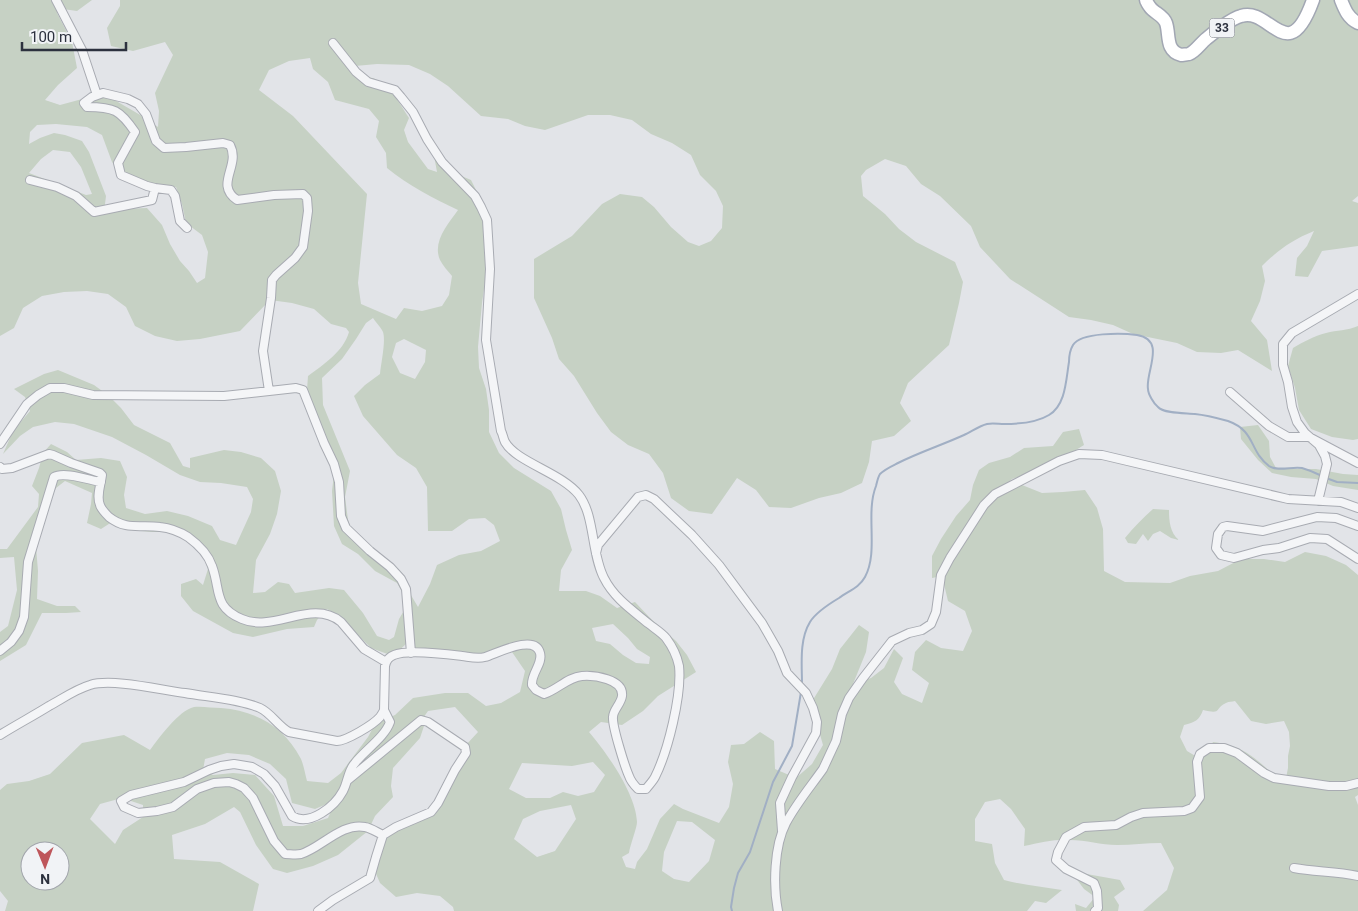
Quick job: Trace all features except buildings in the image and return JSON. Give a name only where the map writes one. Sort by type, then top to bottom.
[{"type":"main road","name":"33","points":[[1146,0],[1163,18],[1166,24],[1169,44],[1175,52],[1182,55],[1190,54],[1207,38],[1243,15],[1253,16],[1287,34],[1295,31],[1303,24],[1313,0]]},
{"type":"main road","points":[[1341,0],[1348,16],[1358,23]]},
{"type":"street","points":[[56,0],[82,50],[97,95]]},
{"type":"street","points":[[334,43],[356,72],[368,82],[395,90],[401,96],[413,112],[442,162],[475,196],[481,207],[487,220],[489,261],[486,340],[506,443],[518,454],[566,482],[578,494],[588,514],[599,566],[611,590],[622,603],[665,637],[674,651],[680,681],[667,747],[654,778],[646,789],[638,789],[629,777],[615,731],[612,716],[622,698],[622,692],[616,685],[599,676],[580,676],[544,694],[536,690],[532,685],[532,676],[539,665],[539,650],[532,645],[516,645],[484,657],[474,658],[442,653],[392,655],[386,662],[384,710],[390,722],[389,726],[353,764],[341,794],[328,808],[310,818],[296,819],[292,816],[275,786],[264,774],[252,767],[234,764],[209,770],[184,782],[131,795],[121,801],[124,808],[138,813],[158,812],[173,807],[197,789],[214,783],[228,782],[244,788],[253,798],[274,842],[285,854],[296,855],[303,853],[352,827],[365,827],[383,836]]},
{"type":"street","points":[[187,228],[180,221],[175,196],[171,190],[147,186],[121,174],[118,163],[135,132],[124,116],[106,107],[87,108],[84,103],[92,97],[103,93],[128,99],[138,104],[146,114],[156,141],[164,148],[223,143],[230,145],[233,152],[233,161],[227,183],[231,195],[237,200],[274,195],[303,194],[308,198],[303,247],[296,258],[272,280],[272,298],[263,351],[269,391]]},
{"type":"street","points":[[30,180],[57,187],[76,196],[94,212],[152,200],[155,188]]},
{"type":"street","points":[[1319,498],[1327,464],[1322,450],[1297,422],[1283,366],[1283,344],[1292,333],[1358,294]]},
{"type":"street","points":[[0,444],[27,404],[50,388],[64,388],[93,396],[224,396],[296,388],[303,390],[334,464],[339,482],[341,516],[346,528],[390,567],[406,589],[411,653]]},
{"type":"street","points":[[1230,392],[1269,426],[1288,437],[1309,437],[1358,463]]},
{"type":"street","points":[[0,467],[2,469],[12,468],[49,454],[100,473],[102,475],[99,494],[100,505],[106,514],[123,525],[160,526],[187,536],[207,556],[212,567],[219,598],[225,608],[241,619],[253,623],[270,623],[304,614],[325,614],[337,618],[364,649],[386,662]]},
{"type":"street","points":[[778,911],[775,868],[782,834],[786,823],[828,759],[836,741],[842,714],[849,698],[867,671],[892,641],[909,632],[922,630],[931,624],[936,612],[942,575],[950,558],[984,505],[995,494],[1059,461],[1079,454],[1102,454],[1288,500],[1319,498],[1341,502],[1358,508]]},
{"type":"street","points":[[0,650],[12,642],[19,631],[24,617],[28,562],[54,477],[57,475],[74,476],[101,482]]},
{"type":"street","points":[[596,555],[598,545],[638,497],[646,495],[654,499],[692,535],[719,565],[762,623],[778,651],[787,673],[806,693],[817,722],[816,733],[780,803],[782,834]]},
{"type":"street","points":[[1358,526],[1336,518],[1317,517],[1263,531],[1227,526],[1222,527],[1218,534],[1216,548],[1221,555],[1234,558],[1278,548],[1310,538],[1327,539],[1358,559]]},
{"type":"street","points":[[0,735],[57,701],[88,685],[97,683],[123,684],[230,700],[264,710],[283,729],[289,732],[337,741],[343,741],[368,726],[379,718],[384,710]]},
{"type":"street","points":[[318,911],[370,878],[383,836],[396,827],[431,812],[466,754],[465,747],[428,722],[421,720],[347,781]]},
{"type":"street","points":[[1096,911],[1098,908],[1097,891],[1094,883],[1066,869],[1056,860],[1066,837],[1084,827],[1116,826],[1131,817],[1143,813],[1184,811],[1192,808],[1200,797],[1197,762],[1200,754],[1209,748],[1224,748],[1237,753],[1274,778],[1329,786],[1346,786],[1358,783]]},
{"type":"street","points":[[1294,868],[1358,876]]},
{"type":"green space","points":[[0,0],[92,0],[77,11],[63,9],[57,13],[72,42],[77,68],[45,100],[60,105],[97,95],[111,98],[158,127],[159,111],[155,93],[173,55],[165,42],[133,51],[111,46],[107,28],[120,6],[120,0],[1358,0],[1358,196],[1352,201],[1358,203],[1358,246],[1322,251],[1308,277],[1295,276],[1297,258],[1307,246],[1314,231],[1286,246],[1262,266],[1265,281],[1260,301],[1251,321],[1267,340],[1272,371],[1238,350],[1221,353],[1197,352],[1177,343],[1133,334],[1113,325],[1069,317],[1010,279],[980,247],[971,226],[940,196],[921,184],[906,166],[885,159],[866,170],[861,176],[863,196],[916,242],[955,262],[963,282],[949,345],[908,383],[900,403],[911,421],[894,436],[872,441],[869,462],[862,483],[841,493],[819,498],[791,508],[769,507],[756,490],[737,478],[712,514],[689,511],[671,498],[663,473],[649,454],[628,445],[611,432],[574,376],[559,359],[534,298],[534,259],[572,236],[602,204],[620,194],[642,197],[688,242],[699,246],[711,241],[722,228],[723,206],[716,191],[700,175],[691,155],[672,143],[651,134],[632,120],[610,115],[588,115],[545,130],[525,126],[508,119],[481,116],[448,86],[430,74],[409,65],[377,64],[355,66],[361,76],[378,80],[395,96],[409,118],[404,130],[408,142],[428,169],[437,172],[433,150],[447,170],[471,180],[481,200],[490,261],[482,303],[478,347],[479,368],[486,389],[489,410],[489,432],[499,453],[514,468],[551,491],[561,509],[572,550],[561,570],[559,591],[586,591],[600,596],[617,608],[635,602],[676,641],[687,655],[696,672],[658,696],[643,711],[622,725],[601,722],[589,732],[619,774],[632,799],[637,825],[629,853],[622,857],[626,867],[635,869],[637,862],[647,849],[660,819],[674,804],[719,823],[729,807],[733,784],[728,762],[731,745],[744,744],[760,732],[774,741],[775,769],[796,778],[812,764],[823,745],[811,703],[832,669],[840,649],[859,625],[869,632],[866,652],[853,684],[871,678],[884,668],[894,649],[903,658],[894,682],[902,694],[922,703],[929,683],[912,670],[915,652],[926,640],[941,648],[963,651],[972,631],[965,611],[948,601],[942,576],[932,578],[932,556],[956,516],[970,500],[979,470],[989,463],[1010,457],[1024,448],[1053,446],[1063,432],[1079,429],[1084,445],[1050,466],[1012,479],[1002,488],[1022,485],[1042,493],[1085,490],[1097,508],[1103,529],[1104,571],[1125,582],[1170,583],[1190,576],[1218,571],[1241,559],[1264,559],[1285,562],[1305,552],[1326,556],[1346,565],[1358,575],[1358,795],[1355,797],[1358,805],[1358,911],[1143,911],[1167,890],[1174,868],[1161,843],[1117,845],[1064,840],[1024,846],[1025,829],[1011,809],[1000,799],[985,802],[975,819],[975,841],[992,844],[995,863],[1004,880],[1062,890],[1046,903],[1035,901],[1027,911],[454,911],[453,907],[440,896],[417,893],[396,897],[380,883],[371,862],[376,841],[393,829],[415,824],[434,813],[466,745],[478,732],[455,707],[428,711],[419,724],[424,726],[420,738],[393,768],[391,786],[393,797],[375,816],[368,831],[338,855],[313,866],[287,873],[273,869],[256,845],[240,812],[234,807],[205,824],[172,835],[174,859],[220,862],[259,884],[253,911],[5,911],[8,901],[0,891],[0,790],[7,784],[29,781],[50,774],[82,743],[124,735],[150,750],[170,725],[188,709],[200,707],[234,710],[268,722],[294,747],[301,759],[307,781],[328,783],[341,773],[368,737],[375,724],[395,715],[413,698],[445,693],[468,693],[486,706],[501,703],[520,692],[525,671],[512,652],[470,661],[426,652],[406,644],[393,656],[371,648],[343,618],[327,609],[317,620],[314,627],[287,629],[253,637],[233,633],[193,611],[181,596],[181,584],[196,579],[203,585],[208,569],[202,553],[181,532],[138,531],[115,520],[101,529],[87,523],[92,493],[65,481],[56,488],[49,503],[36,547],[38,571],[37,599],[57,606],[75,606],[81,612],[42,613],[26,645],[0,661],[0,632],[8,626],[17,590],[14,557],[0,558],[0,549],[7,549],[38,507],[39,494],[32,486],[43,453],[51,444],[67,452],[76,460],[101,458],[120,461],[127,477],[124,495],[126,508],[145,514],[167,511],[188,516],[212,526],[220,540],[236,545],[251,512],[253,499],[247,487],[200,482],[180,475],[112,437],[74,424],[55,422],[33,427],[20,436],[3,454],[13,431],[30,411],[25,397],[14,389],[44,374],[58,370],[94,385],[109,396],[134,425],[170,443],[183,466],[190,468],[190,458],[224,450],[241,452],[261,458],[275,471],[281,491],[277,514],[270,534],[256,560],[253,593],[265,592],[278,582],[289,584],[295,593],[329,588],[344,590],[363,613],[377,636],[389,640],[394,637],[407,600],[397,583],[375,571],[358,554],[342,544],[334,526],[332,491],[335,466],[307,390],[308,376],[338,352],[349,332],[346,328],[331,324],[314,309],[270,300],[240,331],[200,339],[177,341],[155,336],[135,326],[126,307],[108,294],[87,291],[64,292],[42,296],[23,308],[14,328],[0,336]],"holes":[[[310,58],[313,69],[328,82],[335,100],[369,109],[379,121],[376,137],[386,153],[387,168],[413,186],[458,210],[442,233],[438,247],[440,260],[452,276],[449,295],[442,306],[422,311],[404,308],[396,319],[361,304],[358,283],[367,194],[293,116],[259,90],[269,70],[289,61]],[[56,124],[87,127],[102,135],[112,162],[121,175],[162,187],[176,187],[186,223],[202,235],[208,252],[205,278],[197,283],[180,261],[162,225],[147,208],[104,212],[106,196],[89,152],[82,141],[54,133],[29,144],[30,132],[37,125]],[[53,150],[70,152],[81,167],[92,194],[86,195],[29,173],[41,159]],[[373,318],[382,330],[384,346],[380,374],[354,396],[363,416],[397,455],[416,468],[427,487],[428,531],[452,531],[469,519],[485,518],[494,525],[500,541],[481,551],[459,555],[437,565],[418,607],[402,580],[354,539],[348,520],[345,497],[350,471],[323,405],[322,378],[342,359],[366,323]],[[404,339],[426,350],[425,362],[415,379],[400,373],[392,357],[396,343]],[[613,624],[637,649],[650,657],[649,664],[636,663],[610,644],[596,641],[592,628]],[[1235,701],[1251,721],[1266,724],[1284,721],[1289,732],[1290,746],[1286,778],[1275,777],[1260,762],[1236,747],[1227,744],[1213,742],[1208,751],[1197,757],[1187,751],[1180,737],[1184,725],[1200,717],[1203,710],[1213,712],[1227,702]],[[227,753],[249,755],[270,764],[286,779],[292,803],[315,809],[336,800],[328,818],[303,826],[283,826],[274,796],[255,775],[233,773],[213,775],[203,770],[205,759]],[[593,762],[605,775],[594,792],[578,796],[563,792],[550,798],[526,798],[509,789],[522,763],[572,766]],[[122,798],[143,805],[143,817],[123,830],[115,844],[90,819],[100,804]],[[571,805],[576,819],[555,851],[537,857],[514,839],[523,819],[540,811]],[[677,821],[692,822],[715,840],[709,861],[689,882],[674,879],[662,871],[664,852]]]},
{"type":"green space","points":[[1358,326],[1358,439],[1353,440],[1332,437],[1311,429],[1299,410],[1288,366],[1293,348],[1322,334]]},
{"type":"green space","points":[[1258,425],[1269,441],[1270,457],[1276,468],[1316,469],[1358,475],[1358,490],[1333,486],[1316,479],[1272,473],[1258,460],[1241,439],[1240,427]]},
{"type":"green space","points":[[1153,509],[1169,510],[1172,530],[1179,540],[1171,538],[1160,531],[1153,534],[1148,541],[1143,534],[1136,544],[1128,543],[1125,538]]},
{"type":"green space","points":[[1081,873],[1120,880],[1125,889],[1114,897],[1119,905],[1118,911],[1076,911],[1075,904],[1086,908],[1095,897],[1084,889],[1075,877]]},
{"type":"waterway","points":[[802,684],[804,637],[810,622],[823,608],[860,584],[869,567],[872,544],[873,497],[880,474],[906,459],[956,439],[984,425],[1027,422],[1049,415],[1055,411],[1062,398],[1072,347],[1077,341],[1084,338],[1103,334],[1137,335],[1146,338],[1151,343],[1153,350],[1148,391],[1158,407],[1170,412],[1199,414],[1228,421],[1243,430],[1258,454],[1269,466],[1277,469],[1302,468],[1322,476]]},
{"type":"waterway","points":[[1326,478],[1337,482],[1358,483]]},
{"type":"waterway","points":[[732,911],[731,907],[738,873],[750,852],[773,782],[792,746],[801,692]]}]
